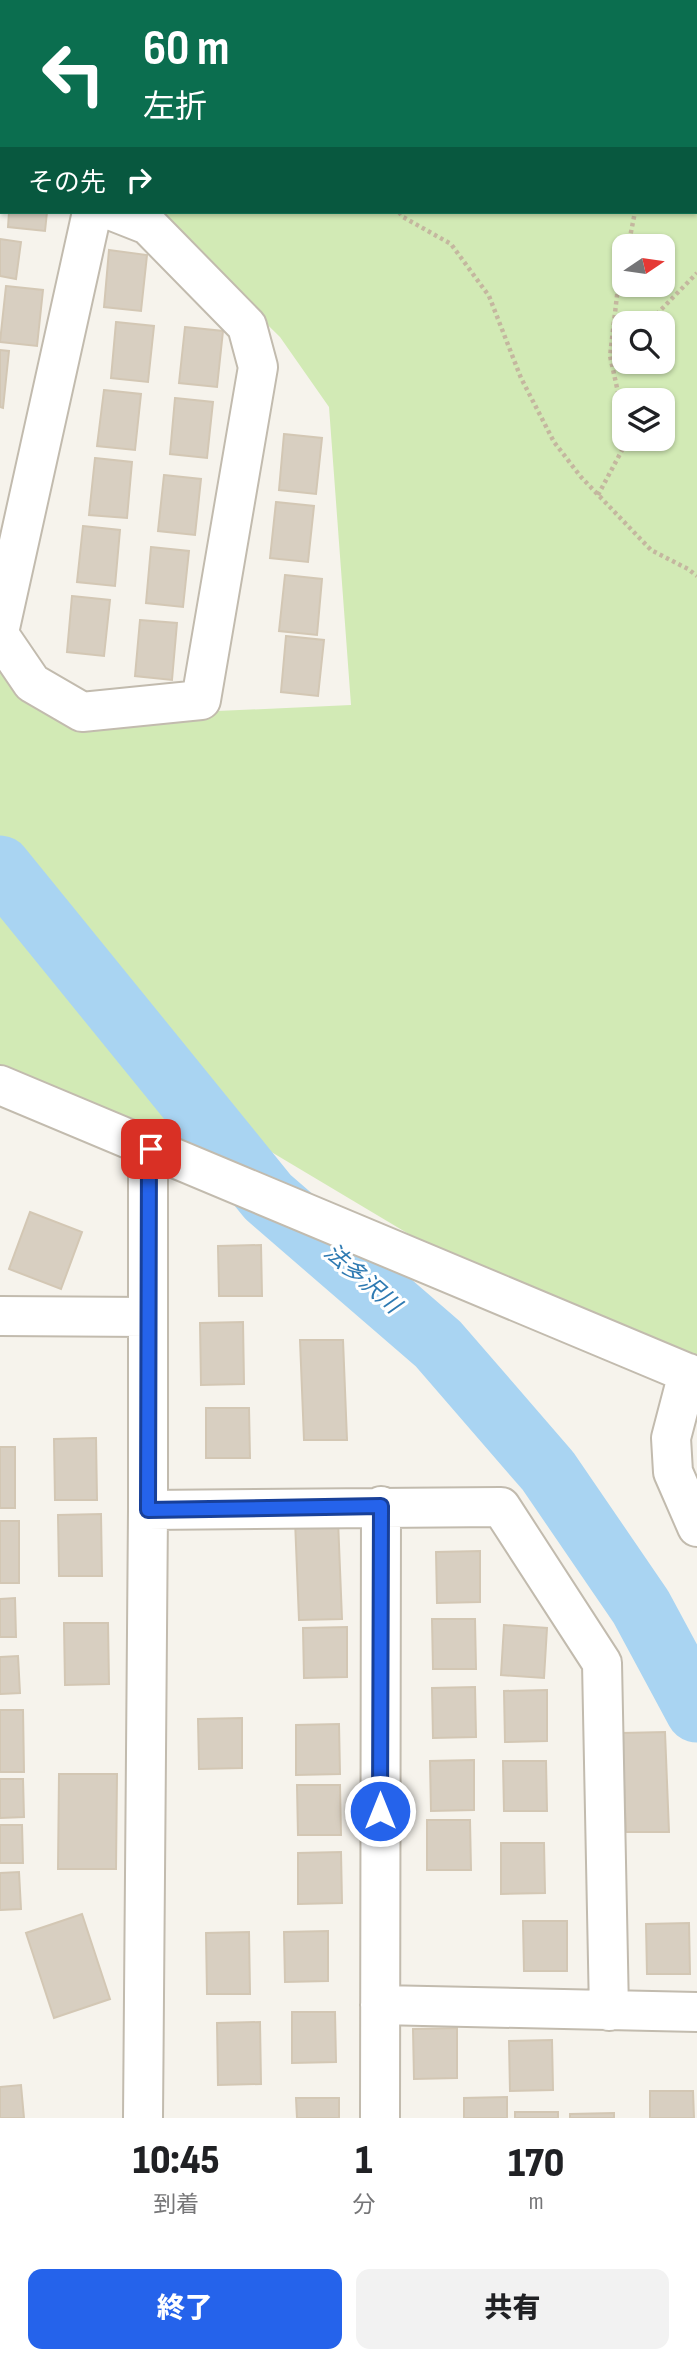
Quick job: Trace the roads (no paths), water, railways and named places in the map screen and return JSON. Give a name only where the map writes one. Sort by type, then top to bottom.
[{"type":"street","points":[[0,628],[92,214]]},
{"type":"street","points":[[0,636],[32,683],[82,712],[201,701],[258,367],[247,326],[148,225],[120,214]]},
{"type":"street","points":[[0,1085],[693,1375],[671,1438],[673,1472],[697,1527]]},
{"type":"street","points":[[143,2118],[150,1148]]},
{"type":"street","points":[[0,1316],[149,1317]]},
{"type":"street","points":[[380,2118],[381,1506]]},
{"type":"street","points":[[148,1510],[501,1507],[602,1663],[609,2011]]},
{"type":"street","points":[[380,2005],[697,2012]]},
{"type":"waterway","name":"法多沢川","points":[[0,867],[268,1197],[438,1344],[548,1471],[641,1607],[697,1711]]}]
